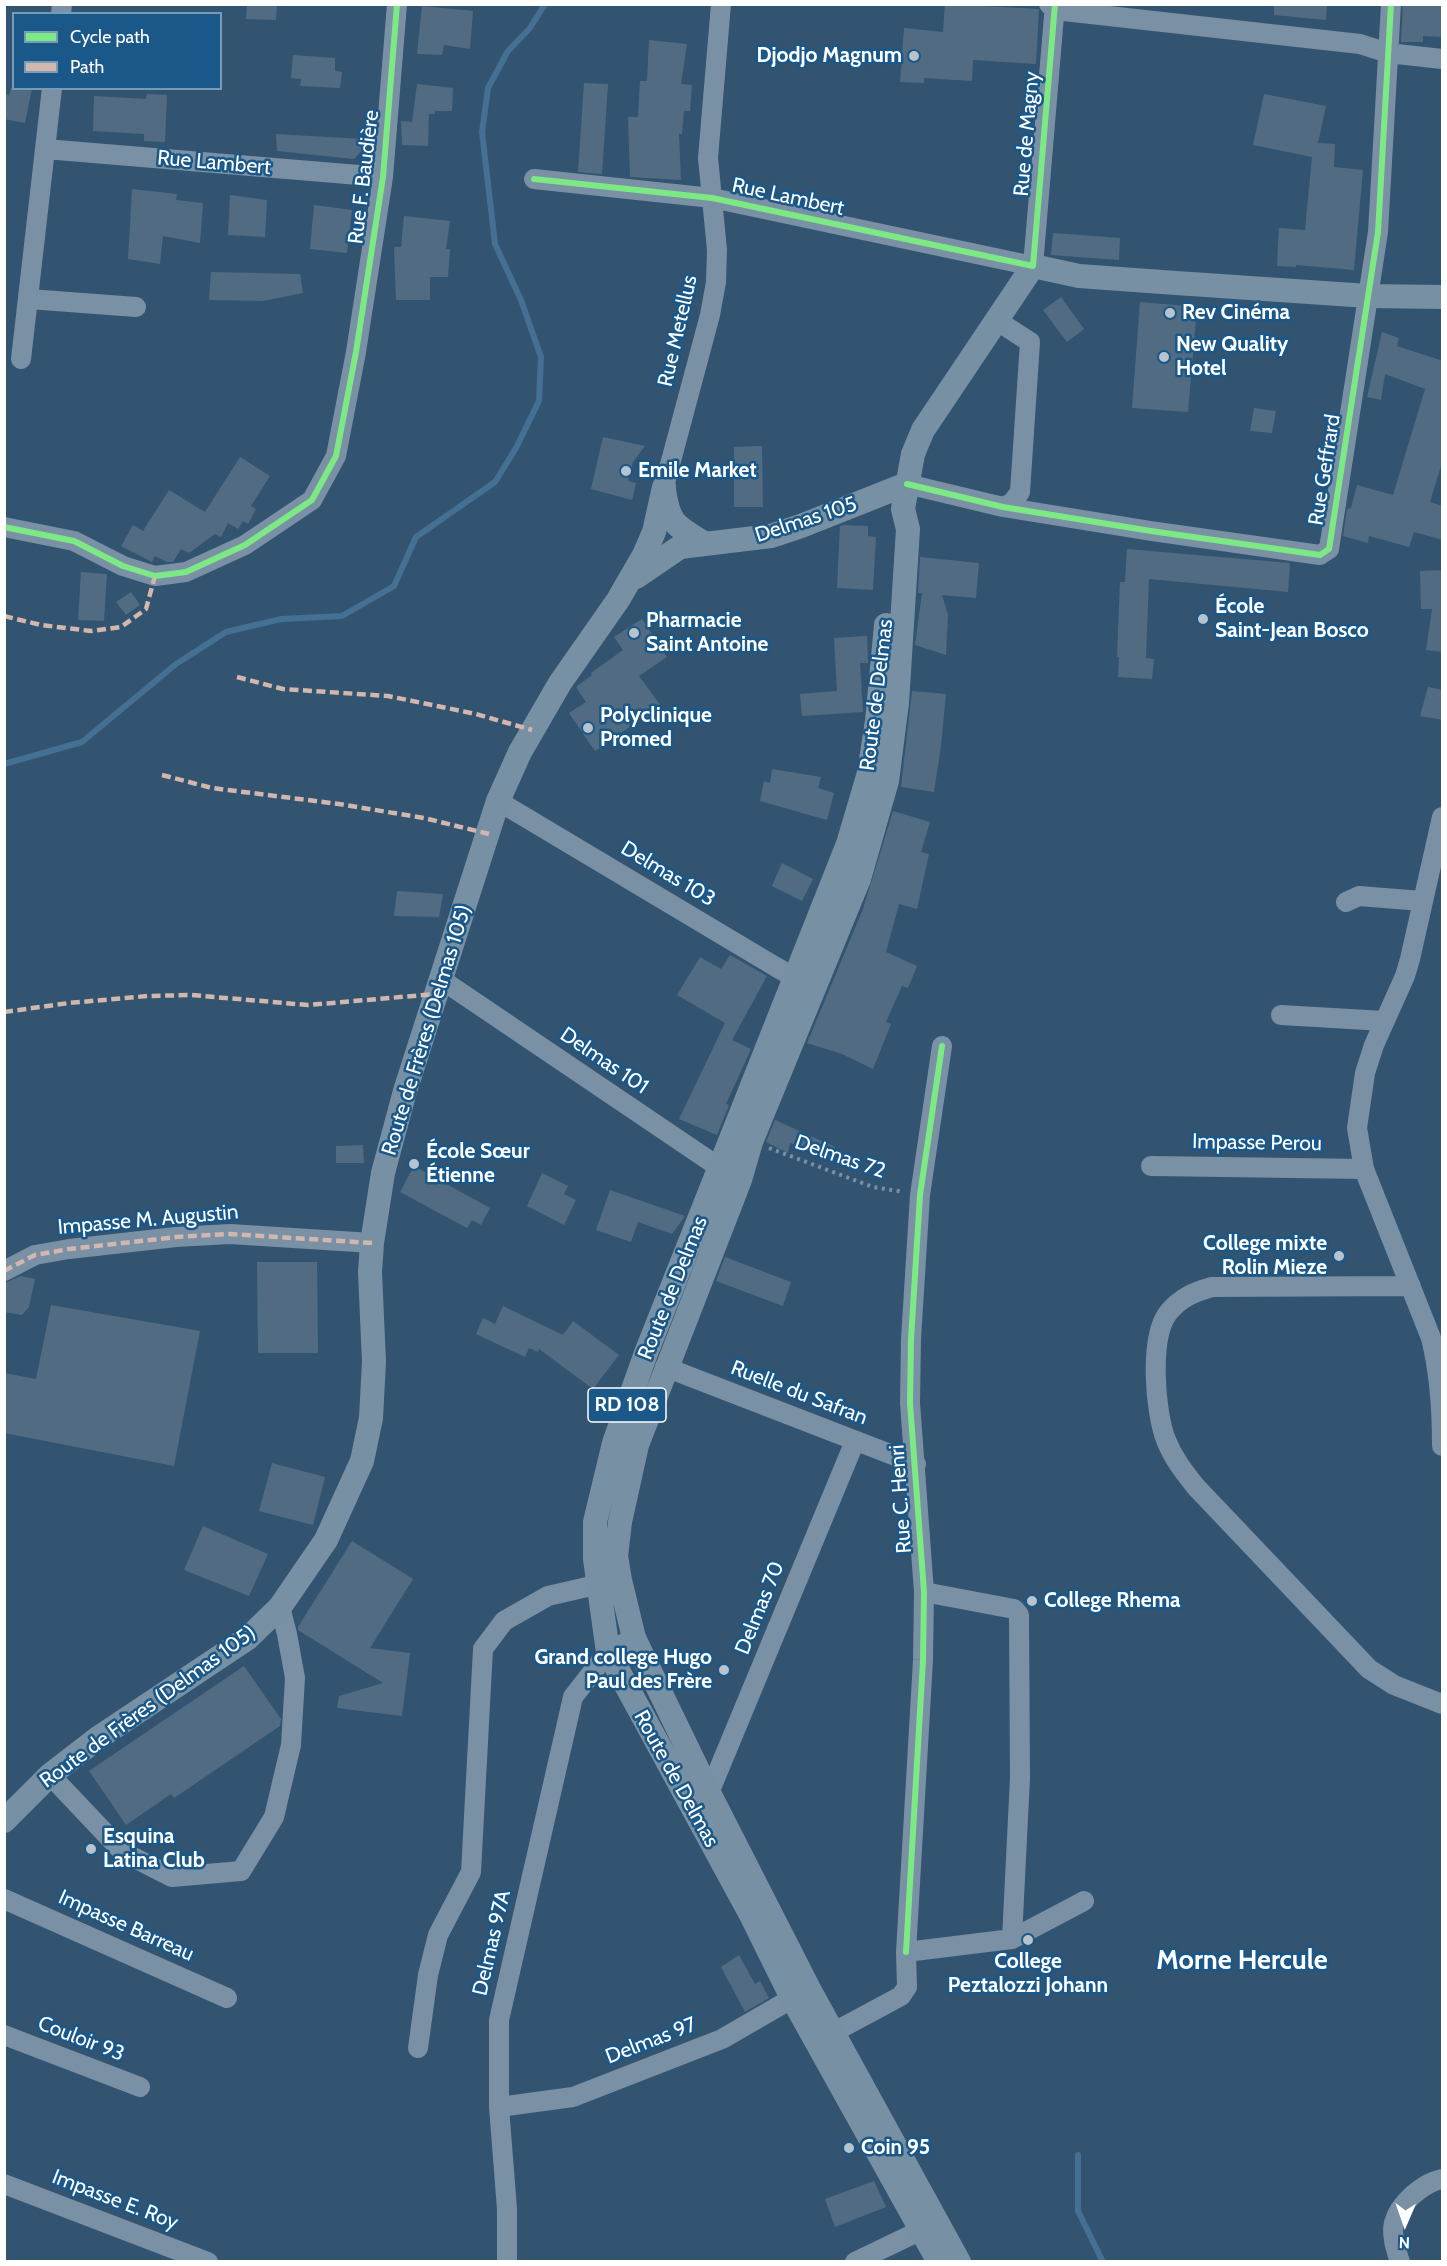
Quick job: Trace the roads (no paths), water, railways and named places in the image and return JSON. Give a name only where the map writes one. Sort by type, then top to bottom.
[{"type":"main road","name":"Rue Lambert","points":[[1033,266],[1079,276],[1368,296],[1443,297]]},
{"type":"main road","name":"Route de Delmas","points":[[939,2262],[930,2227],[834,2032],[801,1993],[608,1582],[616,1556],[636,1445],[666,1367],[730,1174],[805,983],[859,879],[886,781],[898,680],[908,529],[903,509],[913,454],[923,430],[1033,266]]},
{"type":"main road","name":"Delmas 105","points":[[628,583],[648,566],[680,547],[702,542],[771,536],[907,484]]},
{"type":"main road","points":[[664,487],[668,512],[678,527],[702,542]]},
{"type":"main road","name":"Route de Frères (Delmas 105)","points":[[4,1821],[50,1775],[164,1692],[248,1638],[280,1607],[326,1540],[362,1461],[371,1418],[374,1373],[370,1272],[372,1244],[383,1173],[405,1090],[498,801],[520,752],[560,683],[628,583],[644,555],[654,532],[664,487]]},
{"type":"main road","name":"Route de Delmas","points":[[805,983],[752,1142],[730,1174],[646,1353],[614,1443],[595,1522],[608,1582],[608,1653],[751,1915],[801,1993],[930,2227],[959,2262]]},
{"type":"street","name":"Rue F. Baudière","points":[[4,527],[74,541],[123,566],[155,576],[186,572],[245,545],[312,500],[336,456],[356,352],[383,177],[397,4]]},
{"type":"street","name":"Rue Metellus","points":[[664,487],[710,315],[716,282],[717,250],[708,158],[721,4]]},
{"type":"street","name":"Rue Geffrard","points":[[907,484],[1003,507],[1151,531],[1320,555],[1329,549],[1378,232],[1391,4]]},
{"type":"street","points":[[1053,6],[1360,44],[1388,53],[1443,59]]},
{"type":"street","name":"Rue de Magny","points":[[1033,266],[1053,6]]},
{"type":"street","points":[[21,359],[52,90]]},
{"type":"street","name":"Rue Lambert","points":[[45,150],[383,177]]},
{"type":"street","name":"Rue Lambert","points":[[534,179],[712,198],[1033,266]]},
{"type":"street","points":[[29,298],[136,307]]},
{"type":"street","points":[[996,320],[1030,342],[1020,492],[1012,502],[1003,507]]},
{"type":"street","name":"Delmas 103","points":[[498,801],[805,983]]},
{"type":"street","points":[[1443,817],[1405,976],[1384,1021],[1365,1073],[1357,1128],[1364,1169],[1431,1338],[1437,1362],[1442,1404],[1443,1446]]},
{"type":"street","points":[[1346,902],[1359,896],[1422,902]]},
{"type":"street","name":"Delmas 101","points":[[442,980],[730,1174]]},
{"type":"street","points":[[1281,1015],[1384,1021]]},
{"type":"street","name":"Rue C. Henri","points":[[834,2032],[901,1996],[907,1987],[906,1952],[923,1660],[924,1592],[910,1403],[910,1339],[920,1195],[942,1046]]},
{"type":"street","name":"Impasse Perou","points":[[1150,1166],[1364,1169]]},
{"type":"street","name":"Impasse M. Augustin","points":[[4,1270],[35,1255],[176,1237],[230,1234],[372,1244]]},
{"type":"street","points":[[1411,1286],[1212,1287],[1193,1292],[1167,1315],[1155,1362],[1156,1387],[1166,1439],[1178,1464],[1196,1487],[1369,1669],[1394,1685],[1443,1704]]},
{"type":"street","name":"Ruelle du Safran","points":[[666,1367],[916,1464]]},
{"type":"street","name":"Delmas 70","points":[[709,1793],[855,1441]]},
{"type":"street","points":[[418,2048],[428,1975],[438,1935],[471,1872],[483,1649],[504,1621],[548,1596],[608,1582]]},
{"type":"street","points":[[924,1592],[1014,1609],[1019,1615],[1020,1778],[1012,1939]]},
{"type":"street","points":[[50,1775],[123,1852],[172,1877],[241,1871],[274,1817],[291,1744],[295,1678],[288,1634],[280,1607]]},
{"type":"street","points":[[608,1653],[634,1638]]},
{"type":"street","name":"Delmas 97A","points":[[507,2262],[507,2208],[499,2107],[499,2020],[573,1696],[608,1653]]},
{"type":"street","name":"Impasse Barreau","points":[[4,1899],[227,1998]]},
{"type":"street","points":[[906,1952],[1012,1939],[1084,1901]]},
{"type":"street","name":"Delmas 97","points":[[499,2107],[573,2097],[722,2038],[801,1993]]},
{"type":"street","name":"Couloir 93","points":[[4,2035],[140,2087]]},
{"type":"street","points":[[1400,2262],[1393,2235],[1394,2222],[1406,2203],[1419,2189],[1433,2181],[1443,2179]]},
{"type":"street","name":"Impasse E. Roy","points":[[4,2184],[208,2262]]},
{"type":"street","points":[[855,2262],[930,2227]]},
{"type":"waterway","points":[[4,764],[82,742],[176,664],[226,632],[281,619],[342,616],[394,586],[416,537],[495,482],[516,448],[539,401],[541,357],[521,300],[495,244],[482,132],[488,88],[508,51],[530,28],[545,4]]},
{"type":"waterway","points":[[1078,2155],[1078,2211],[1103,2262]]},
{"type":"place","name":"Djodjo Magnum","points":[[914,56]]},
{"type":"place","name":"Rev Cinéma","points":[[1170,313]]},
{"type":"place","name":"New Quality Hotel","points":[[1164,357]]},
{"type":"place","name":"Emile Market","points":[[626,471]]},
{"type":"place","name":"École Saint-Jean Bosco","points":[[1203,619]]},
{"type":"place","name":"Pharmacie Saint Antoine","points":[[634,633]]},
{"type":"place","name":"Polyclinique Promed","points":[[588,728]]},
{"type":"place","name":"École Sœur Étienne","points":[[414,1164]]},
{"type":"place","name":"College mixte Rolin Mieze","points":[[1339,1256]]},
{"type":"place","name":"College Rhema","points":[[1032,1601]]},
{"type":"place","name":"Grand college Hugo Paul des Frère","points":[[724,1670]]},
{"type":"place","name":"Esquina Latina Club","points":[[91,1849]]},
{"type":"place","name":"College Peztalozzi Johann","points":[[1028,1940]]},
{"type":"place","name":"Coin 95","points":[[849,2148]]},
{"type":"district","name":"Morne Hercule","points":[[1242,1961]]}]
